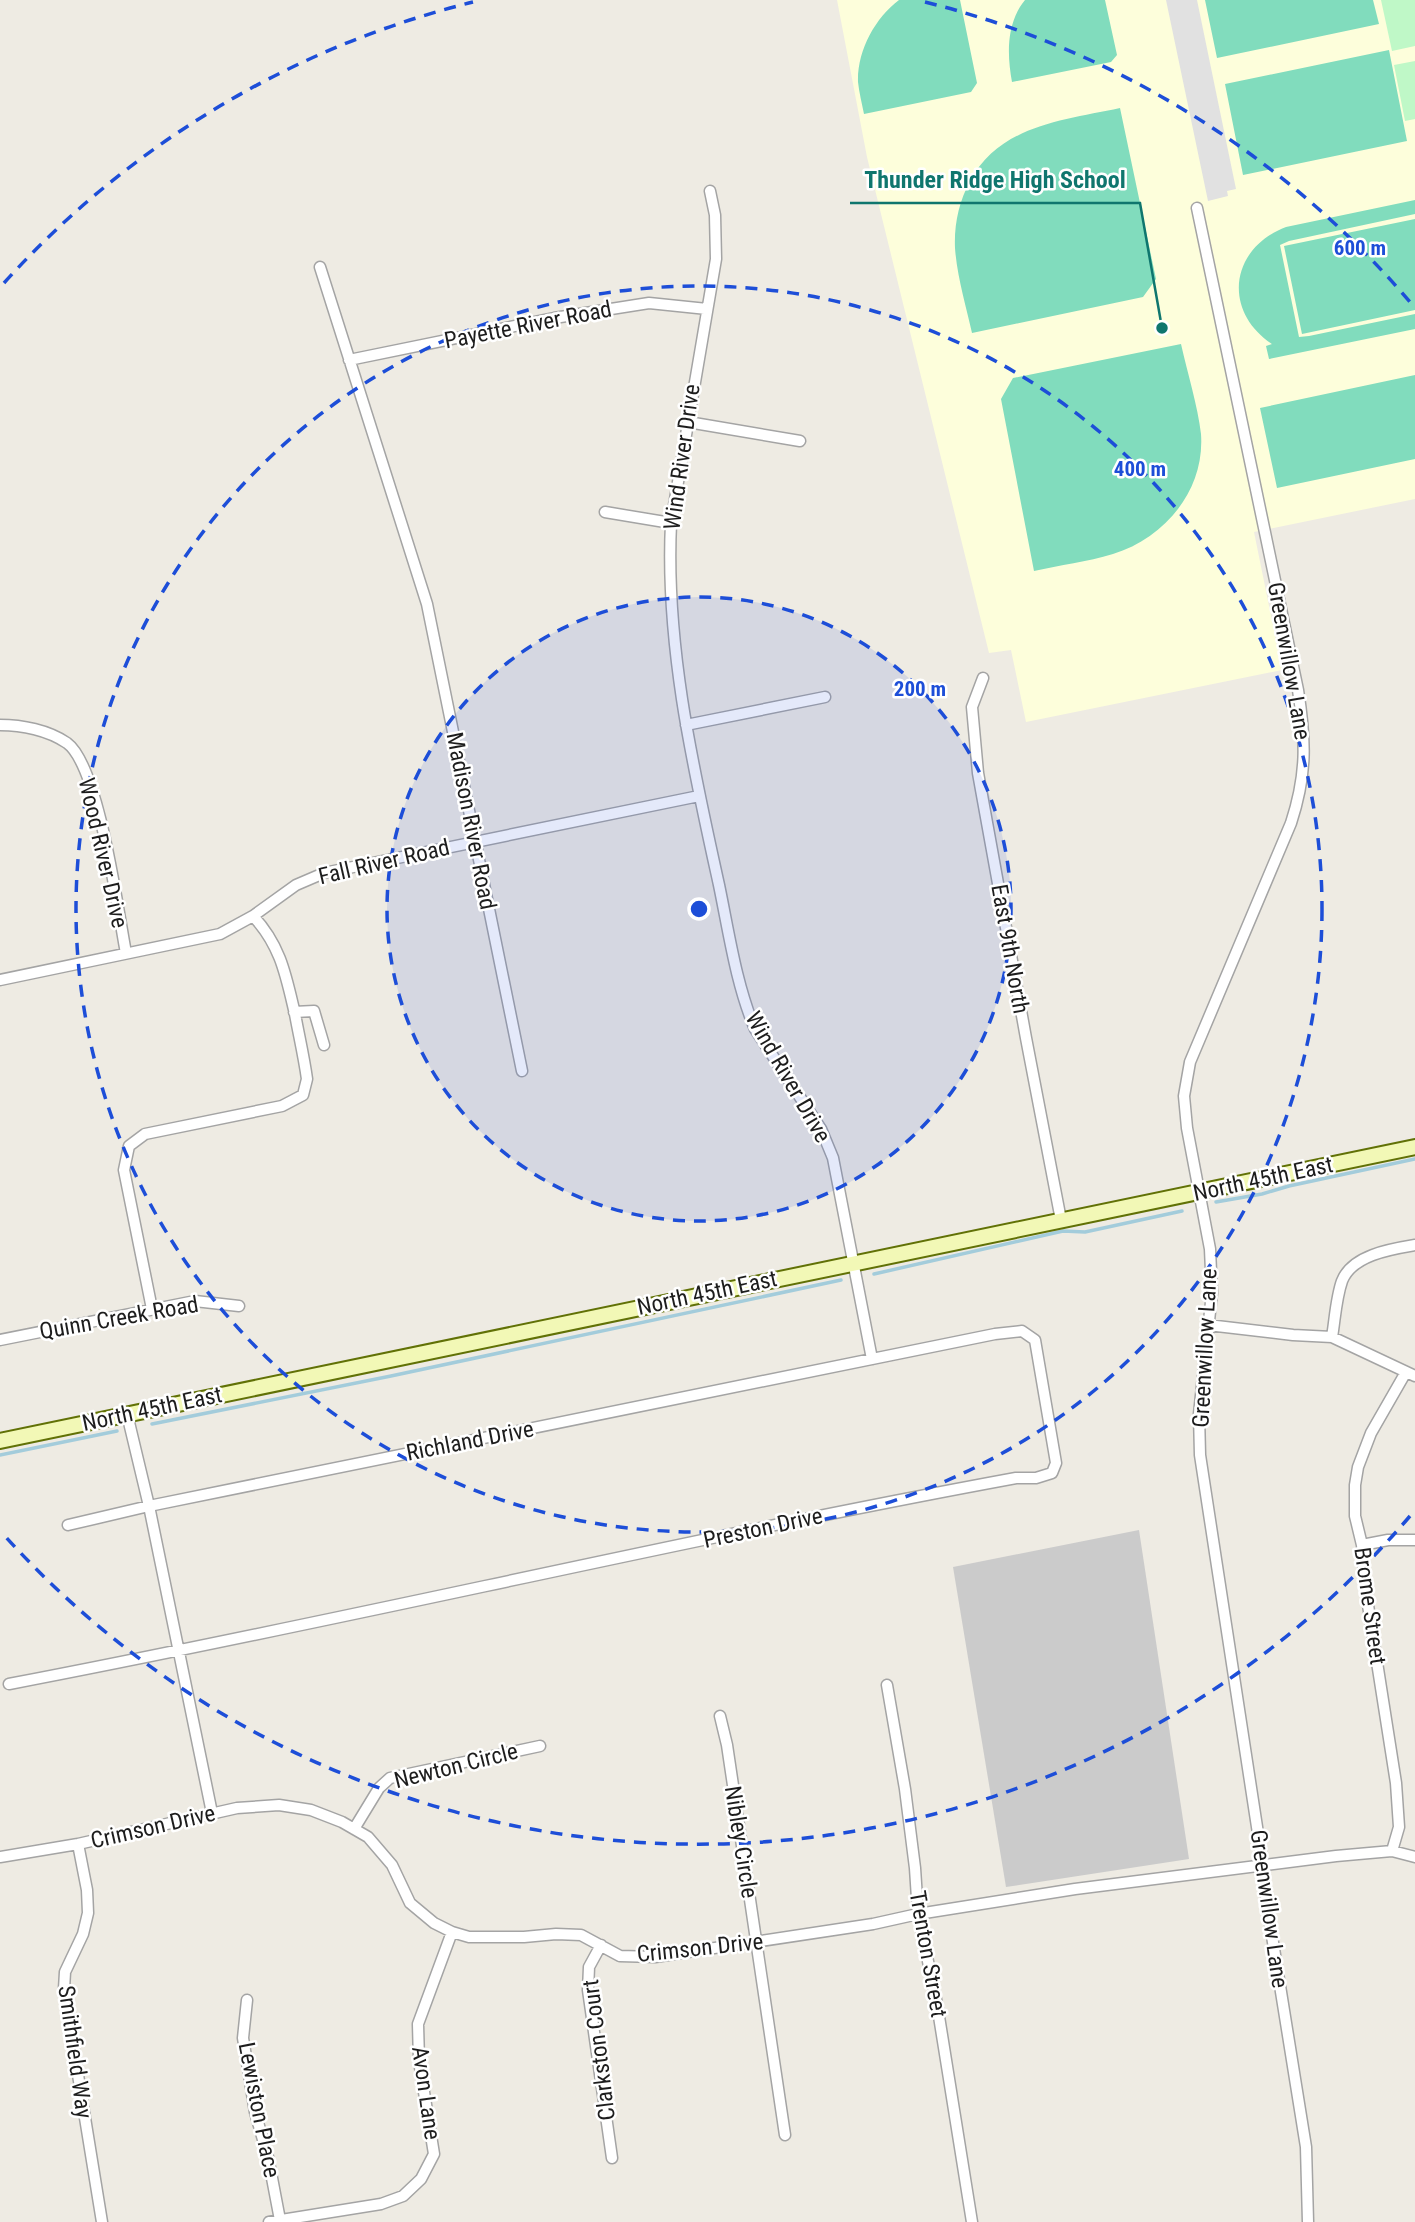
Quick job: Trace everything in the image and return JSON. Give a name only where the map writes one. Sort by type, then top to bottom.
[{"type":"main road","name":"North 45th East","points":[[0,1441],[1415,1147]]},
{"type":"street","name":"Wind River Drive","points":[[710,191],[717,238],[716,259],[671,523],[670,576],[686,725],[699,796],[749,1014],[755,1029],[821,1129],[829,1149],[844,1206],[852,1263],[872,1359]]},
{"type":"street","name":"Greenwillow Lane","points":[[1197,208],[1303,724],[1305,766],[1291,823],[1190,1062],[1184,1096],[1187,1128],[1210,1249],[1212,1293],[1199,1414],[1200,1455],[1306,2147],[1308,2222]]},
{"type":"street","name":"Madison River Road","points":[[320,267],[427,604],[522,1071]]},
{"type":"street","name":"Payette River Road","points":[[349,360],[554,318],[649,303],[707,309]]},
{"type":"street","points":[[688,422],[800,441]]},
{"type":"street","points":[[605,512],[671,523]]},
{"type":"street","name":"East 9th North","points":[[983,678],[972,707],[978,773],[1061,1220]]},
{"type":"street","points":[[686,725],[825,697]]},
{"type":"street","name":"Wood River Drive","points":[[0,724],[42,732],[68,744],[77,756],[92,787],[107,848],[126,953]]},
{"type":"street","name":"Fall River Road","points":[[0,980],[220,934],[253,916],[296,885],[316,876],[699,796]]},
{"type":"street","points":[[152,1309],[124,1170],[129,1146],[145,1134],[282,1106],[303,1095],[307,1079],[287,977],[279,953],[264,928],[253,916]]},
{"type":"street","points":[[294,1012],[314,1011],[324,1045]]},
{"type":"street","points":[[1332,1337],[1343,1280],[1351,1269],[1364,1259],[1415,1245]]},
{"type":"street","name":"Quinn Creek Road","points":[[0,1340],[195,1301],[239,1306]]},
{"type":"street","points":[[1208,1325],[1332,1337],[1411,1374]]},
{"type":"street","name":"Preston Drive","points":[[178,1652],[879,1503],[1016,1478],[1037,1478],[1052,1473],[1056,1462],[1055,1450],[1035,1340],[1022,1331],[872,1359]]},
{"type":"street","name":"Richland Drive","points":[[68,1525],[149,1506],[872,1359]]},
{"type":"street","name":"Brome Street","points":[[1392,1851],[1399,1827],[1396,1783],[1365,1586],[1362,1545],[1355,1516],[1355,1485],[1358,1467],[1371,1433],[1411,1374]]},
{"type":"street","points":[[127,1414],[149,1506],[212,1813]]},
{"type":"street","points":[[1362,1545],[1388,1540],[1415,1540]]},
{"type":"street","points":[[9,1684],[178,1652]]},
{"type":"street","name":"Trenton Street","points":[[887,1685],[905,1789],[918,1914],[937,2004],[972,2222]]},
{"type":"street","name":"Nibley Circle","points":[[720,1716],[727,1745],[785,2134]]},
{"type":"street","name":"Newton Circle","points":[[354,1829],[379,1788],[390,1778],[540,1746]]},
{"type":"street","name":"Crimson Drive","points":[[0,1857],[78,1844],[237,1808],[279,1805],[311,1810],[342,1822],[368,1837],[392,1865],[410,1903],[434,1923],[452,1932],[470,1937],[581,1935],[620,1956],[654,1957],[757,1943],[1075,1889],[1336,1856],[1392,1851],[1415,1857]]},
{"type":"street","name":"Smithfield Way","points":[[78,1844],[87,1890],[88,1913],[83,1934],[65,1972],[64,1989],[102,2222]]},
{"type":"street","name":"Avon Lane","points":[[274,2221],[381,2204],[403,2196],[421,2179],[434,2154],[419,2061],[418,2024],[452,1932]]},
{"type":"street","name":"Clarkston Court","points":[[601,1945],[589,1967],[588,1990],[612,2158]]},
{"type":"street","name":"Lewiston Place","points":[[247,2000],[243,2038],[255,2112],[268,2157],[274,2221]]},
{"type":"shaded area","points":[[837,0],[1415,0],[1415,499],[1254,532],[1282,670],[1026,722],[1011,650],[989,653],[867,157]]},
{"type":"shaded area","points":[[1166,0],[1197,0],[1236,189],[1227,191],[1228,196],[1208,201]]},
{"type":"shaded area","points":[[1139,1530],[1189,1859],[1006,1887],[953,1567]]},
{"type":"green space","points":[[899,0],[960,0],[977,83],[971,92],[864,114],[858,70],[864,47],[882,16]]},
{"type":"green space","points":[[1025,0],[1105,0],[1117,55],[1111,62],[1012,82],[1009,40],[1014,19]]},
{"type":"green space","points":[[1205,0],[1373,0],[1379,24],[1217,58]]},
{"type":"green space","points":[[1381,0],[1415,0],[1415,46],[1392,51]]},
{"type":"green space","points":[[1389,50],[1407,141],[1243,175],[1225,84]]},
{"type":"green space","points":[[1415,61],[1415,119],[1405,121],[1394,65]]},
{"type":"green space","points":[[1120,108],[1156,279],[1143,297],[972,333],[955,248],[958,213],[970,181],[983,162],[1016,136],[1056,122]]},
{"type":"green space","points":[[1415,200],[1415,214],[1280,245],[1299,337],[1415,314],[1415,329],[1269,359],[1266,346],[1272,344],[1256,330],[1245,315],[1240,298],[1239,281],[1253,250],[1267,237],[1286,227]]},
{"type":"green space","points":[[1415,219],[1415,310],[1302,334],[1284,246]]},
{"type":"green space","points":[[1181,344],[1201,434],[1196,474],[1178,509],[1165,524],[1132,547],[1103,557],[1034,571],[1001,399],[1013,378]]},
{"type":"green space","points":[[1415,375],[1415,459],[1277,488],[1260,408]]},
{"type":"waterway","points":[[1216,1202],[1415,1159]]},
{"type":"waterway","points":[[874,1274],[1063,1231],[1085,1232],[1182,1211]]},
{"type":"waterway","points":[[152,1424],[841,1280]]},
{"type":"waterway","points":[[0,1455],[117,1431]]},
{"type":"place","name":"Thunder Ridge High School","points":[[1162,328]]}]
